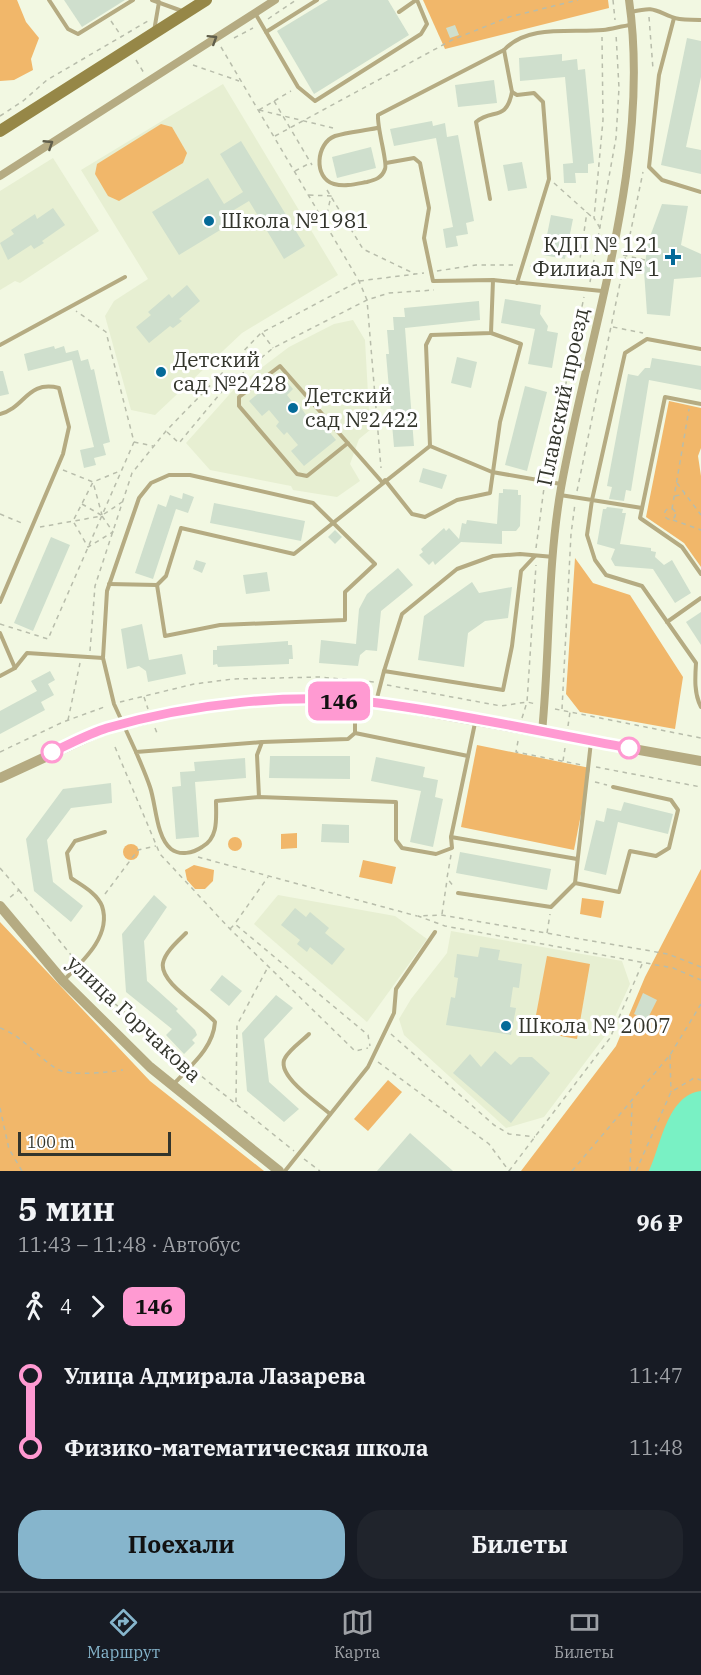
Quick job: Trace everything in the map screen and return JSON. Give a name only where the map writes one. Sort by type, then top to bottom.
[{"type":"main road","points":[[0,131],[206,0]]},
{"type":"street","points":[[0,176],[275,0]]},
{"type":"street","name":"Плавский проезд","points":[[543,732],[560,495],[630,156],[632,25],[629,0]]},
{"type":"street","points":[[0,778],[95,733],[191,709],[246,701],[376,703],[701,760]]},
{"type":"street","name":"улица Горчакова","points":[[0,906],[63,981],[150,1067],[279,1171]]},
{"type":"lane","points":[[49,0],[68,29],[74,34],[81,33],[133,0]]},
{"type":"lane","points":[[152,0],[186,13]]},
{"type":"lane","points":[[266,32],[317,0]]},
{"type":"lane","points":[[255,13],[298,87],[315,101],[421,34],[428,24],[417,0],[399,12]]},
{"type":"lane","points":[[154,33],[159,2]]},
{"type":"lane","points":[[631,12],[648,8],[659,10],[674,18],[701,20]]},
{"type":"lane","points":[[674,18],[659,75],[649,167],[662,180],[701,192]]},
{"type":"lane","points":[[377,128],[334,137],[324,144],[320,159],[321,173],[332,183],[348,185],[377,180],[385,170],[386,163],[377,128],[378,115],[504,50],[512,42],[550,30],[602,30],[632,25]]},
{"type":"lane","points":[[490,199],[476,122],[481,117],[500,114],[509,105],[512,92],[504,50]]},
{"type":"lane","points":[[512,92],[517,95],[534,93],[543,102],[549,179],[517,283]]},
{"type":"lane","points":[[386,163],[414,158],[420,163],[429,208],[424,238],[433,281],[493,280],[603,291]]},
{"type":"lane","points":[[0,345],[125,277]]},
{"type":"lane","points":[[491,333],[493,280]]},
{"type":"lane","points":[[348,443],[307,476],[297,474],[239,406],[239,397],[280,366],[412,514],[425,517],[457,500],[490,493],[500,422],[521,344],[491,333],[431,335],[426,345],[430,446]]},
{"type":"lane","points":[[701,349],[647,339],[625,353],[592,500],[587,535],[595,560],[606,575],[642,586],[696,663],[694,679],[697,700],[701,707]]},
{"type":"lane","points":[[0,414],[9,412],[29,392],[48,385],[59,388],[69,427],[57,468],[0,602]]},
{"type":"lane","points":[[701,404],[664,397],[640,518],[682,547],[701,574]]},
{"type":"lane","points":[[109,584],[157,585],[166,576],[181,528],[294,554],[383,481],[430,446]]},
{"type":"lane","points":[[430,446],[492,472],[562,484]]},
{"type":"lane","points":[[157,585],[165,636],[220,625],[345,620],[345,592],[375,564],[314,503],[190,475],[169,476],[151,483],[139,498],[109,584],[103,658],[114,704],[151,789],[163,836],[171,849],[183,853],[204,846],[213,836],[216,824],[216,801],[259,797],[396,802],[396,840],[402,848],[436,854],[452,848],[451,837],[476,720]]},
{"type":"lane","points":[[560,495],[642,508]]},
{"type":"lane","points":[[376,703],[402,614],[457,569],[493,556],[554,557]]},
{"type":"lane","points":[[384,671],[503,690],[512,646],[521,571],[535,556]]},
{"type":"lane","points":[[667,622],[701,598]]},
{"type":"lane","points":[[0,633],[15,668]]},
{"type":"lane","points":[[0,676],[15,668],[27,653],[103,658]]},
{"type":"lane","points":[[136,752],[262,742],[348,739],[355,733],[355,702]]},
{"type":"lane","points":[[355,733],[468,756]]},
{"type":"lane","points":[[458,893],[551,907],[575,883],[585,780],[592,741]]},
{"type":"lane","points":[[259,797],[257,755],[262,742]]},
{"type":"lane","points":[[575,883],[619,892],[630,851],[656,856],[669,848],[678,810],[671,800],[613,787]]},
{"type":"lane","points":[[63,981],[80,965],[100,935],[102,921],[99,901],[94,894],[71,878],[68,853],[75,841],[105,832]]},
{"type":"lane","points":[[451,837],[577,859]]},
{"type":"lane","points":[[285,1171],[372,1058],[394,1013],[396,989],[435,932]]},
{"type":"lane","points":[[172,1085],[211,1043],[214,1022],[174,987],[164,973],[163,963],[168,953],[186,933]]},
{"type":"lane","points":[[309,1034],[285,1059],[283,1070],[288,1078],[330,1114]]},
{"type":"path","points":[[274,136],[453,40],[509,17],[578,0]]},
{"type":"path","points":[[527,702],[535,556],[545,482],[584,296],[589,290],[616,138],[619,88],[613,0]]},
{"type":"path","points":[[648,8],[652,73]]},
{"type":"path","points":[[0,116],[24,101],[47,80],[90,53],[122,38],[108,16]]},
{"type":"path","points":[[594,218],[603,120],[602,30]]},
{"type":"path","points":[[220,46],[359,281],[367,300],[383,481]]},
{"type":"path","points":[[201,58],[192,64],[241,82]]},
{"type":"path","points":[[135,59],[147,77]]},
{"type":"path","points":[[258,110],[298,87]]},
{"type":"path","points":[[274,101],[316,171]]},
{"type":"path","points":[[258,110],[352,133]]},
{"type":"path","points":[[294,171],[320,159]]},
{"type":"path","points":[[562,710],[571,534],[576,498],[645,165]]},
{"type":"path","points":[[549,179],[594,218],[600,228]]},
{"type":"path","points":[[326,188],[363,249],[415,274]]},
{"type":"path","points":[[308,195],[331,196]]},
{"type":"path","points":[[325,223],[331,196]]},
{"type":"path","points":[[632,256],[645,260]]},
{"type":"path","points":[[90,657],[95,586],[132,473],[166,431],[261,333],[359,281],[431,272]]},
{"type":"path","points":[[578,272],[591,278]]},
{"type":"path","points":[[166,431],[179,443],[224,389],[273,348],[367,300],[389,293],[434,290],[433,281]]},
{"type":"path","points":[[0,624],[48,639],[134,442],[106,332],[70,307]]},
{"type":"path","points":[[613,327],[642,333],[647,339]]},
{"type":"path","points":[[261,333],[273,348]]},
{"type":"path","points":[[216,380],[224,389]]},
{"type":"path","points":[[672,520],[676,515],[672,509],[691,402]]},
{"type":"path","points":[[134,442],[153,446]]},
{"type":"path","points":[[57,468],[93,482]]},
{"type":"path","points":[[73,521],[93,482],[121,471]]},
{"type":"path","points":[[93,482],[102,516],[113,532]]},
{"type":"path","points":[[676,482],[701,515]]},
{"type":"path","points":[[674,496],[685,494]]},
{"type":"path","points":[[0,514],[32,528],[102,516],[123,502]]},
{"type":"path","points":[[82,504],[102,516]]},
{"type":"path","points":[[672,509],[668,509],[664,516],[701,530]]},
{"type":"path","points":[[73,521],[88,547]]},
{"type":"path","points":[[88,547],[113,532]]},
{"type":"path","points":[[68,720],[82,657]]},
{"type":"path","points":[[115,747],[160,854],[230,929],[355,1051],[370,1047],[376,1050]]},
{"type":"path","points":[[585,780],[613,787]]},
{"type":"path","points":[[99,901],[138,850],[156,846]]},
{"type":"path","points":[[441,915],[452,848]]},
{"type":"path","points":[[183,853],[418,916],[445,926],[673,968],[701,980]]},
{"type":"path","points":[[0,868],[114,1003],[320,1171]]},
{"type":"path","points":[[230,929],[268,876]]},
{"type":"path","points":[[447,878],[458,893]]},
{"type":"path","points":[[0,906],[19,890]]},
{"type":"path","points":[[547,934],[551,907]]},
{"type":"path","points":[[418,916],[441,915],[668,954],[701,967]]},
{"type":"path","points":[[235,924],[368,1035],[370,1047]]},
{"type":"path","points":[[372,1058],[489,1144],[509,1171],[610,1038],[643,962]]},
{"type":"path","points":[[236,1102],[237,1025],[268,966]]},
{"type":"path","points":[[572,1171],[670,1055],[701,1004]]},
{"type":"path","points":[[0,1028],[12,1032],[59,1071],[100,1073],[123,1070]]},
{"type":"path","points":[[386,1029],[494,1125],[509,1134],[535,1137]]},
{"type":"path","points":[[636,1171],[671,1092],[670,1055]]},
{"type":"path","points":[[671,1092],[694,1078],[701,1080]]},
{"type":"path","points":[[630,1171],[632,1102]]},
{"type":"path","points":[[0,1108],[9,1149],[22,1171]]},
{"type":"shaded area","points":[[0,0],[17,0],[26,22],[39,38],[31,59],[33,70],[14,80],[0,81]]},
{"type":"shaded area","points":[[423,0],[608,0],[609,8],[445,49]]},
{"type":"shaded area","name":"Школа №1981","points":[[223,84],[338,275],[242,333],[155,415],[131,410],[105,316],[114,301],[148,279],[81,170]]},
{"type":"shaded area","points":[[161,124],[172,127],[187,153],[183,163],[119,201],[108,196],[95,174],[97,164]]},
{"type":"shaded area","points":[[53,158],[99,231],[20,283],[15,281],[0,290],[0,191]]},
{"type":"shaded area","name":"Детский сад №2422","points":[[353,320],[365,340],[370,430],[359,439],[350,464],[360,481],[337,497],[293,490],[291,486],[210,470],[186,443],[236,387],[289,347],[334,324]]},
{"type":"shaded area","points":[[669,401],[701,408],[701,448],[698,456],[701,476],[701,567],[684,543],[646,517]]},
{"type":"shaded area","points":[[575,558],[593,583],[630,595],[683,677],[675,729],[580,712],[566,694]]},
{"type":"shaded area","points":[[477,745],[590,768],[574,850],[461,827]]},
{"type":"shaded area","points":[[297,833],[297,848],[281,849],[281,834]]},
{"type":"shaded area","points":[[232,837],[238,837],[242,844],[238,851],[232,851],[228,847],[228,841]]},
{"type":"shaded area","points":[[131,844],[137,846],[139,852],[137,858],[131,860],[125,858],[123,852],[125,846]]},
{"type":"shaded area","points":[[363,860],[396,867],[392,884],[359,877]]},
{"type":"shaded area","points":[[194,865],[214,870],[213,881],[205,889],[195,889],[187,880],[185,870]]},
{"type":"shaded area","points":[[701,869],[701,1171],[521,1171],[616,1046],[645,977]]},
{"type":"shaded area","points":[[278,895],[395,916],[427,939],[367,1022],[254,924]]},
{"type":"shaded area","points":[[582,898],[604,901],[601,918],[580,914]]},
{"type":"shaded area","points":[[0,922],[150,1081],[264,1171],[0,1171]]},
{"type":"shaded area","name":"Школа № 2007","points":[[451,931],[622,961],[630,984],[608,1032],[544,1117],[506,1128],[404,1035],[399,1019],[411,999],[447,953]]},
{"type":"shaded area","points":[[547,956],[590,964],[577,1039],[533,1031]]},
{"type":"shaded area","points":[[388,1080],[402,1092],[368,1131],[354,1119]]},
{"type":"shaded area","points":[[701,1091],[701,1171],[649,1171],[673,1111],[689,1095]]},
{"type":"building","points":[[64,0],[125,0],[82,27]]},
{"type":"building","points":[[328,0],[388,0],[409,35],[314,94],[277,31]]},
{"type":"building","points":[[455,25],[459,35],[450,38],[446,28]]},
{"type":"building","points":[[687,38],[701,41],[701,77],[686,147],[701,150],[701,174],[661,165]]},
{"type":"building","points":[[562,54],[562,61],[577,59],[578,70],[585,69],[594,163],[588,164],[588,173],[575,173],[576,183],[564,183],[563,164],[573,163],[565,77],[520,81],[519,58]]},
{"type":"building","points":[[494,80],[497,103],[458,107],[455,85]]},
{"type":"building","points":[[432,121],[433,126],[445,123],[447,137],[458,135],[474,221],[466,223],[468,234],[456,236],[458,246],[446,248],[443,229],[453,227],[436,138],[394,146],[390,129]]},
{"type":"building","points":[[241,141],[305,246],[284,259],[249,201],[229,213],[235,221],[179,255],[152,212],[208,178],[224,204],[243,192],[220,154]]},
{"type":"building","points":[[371,147],[376,168],[337,178],[332,157]]},
{"type":"building","points":[[522,162],[527,188],[508,191],[503,165]]},
{"type":"building","name":"КДП № 121 Филиал № 1","points":[[662,204],[688,206],[681,245],[701,254],[701,277],[674,279],[670,316],[647,314],[644,271],[648,242]]},
{"type":"building","points":[[53,208],[65,225],[42,241],[44,243],[34,249],[31,245],[8,260],[0,243],[14,234],[11,230],[35,214],[37,219]]},
{"type":"building","points":[[551,215],[573,219],[565,259],[543,255]]},
{"type":"building","points":[[187,285],[200,301],[179,319],[182,321],[173,328],[170,326],[149,343],[136,327],[151,315],[148,312],[169,294],[172,298]]},
{"type":"building","points":[[505,299],[541,305],[540,314],[548,326],[547,331],[558,333],[552,368],[528,364],[535,329],[501,323]]},
{"type":"building","points":[[479,301],[480,320],[405,328],[414,446],[394,447],[386,354],[389,354],[387,330],[394,330],[393,317],[405,317],[404,308]]},
{"type":"building","points":[[54,346],[55,349],[64,346],[66,353],[78,350],[81,361],[88,359],[91,370],[94,369],[110,442],[103,444],[106,455],[94,458],[96,465],[84,468],[80,450],[94,447],[72,360],[28,371],[24,354]]},
{"type":"building","points":[[457,357],[477,362],[471,388],[451,383]]},
{"type":"building","points":[[652,358],[701,366],[701,390],[649,380],[631,491],[626,490],[624,501],[609,499],[612,487],[607,486],[628,374],[638,376],[645,368],[650,368]]},
{"type":"building","points":[[0,371],[3,371],[9,394],[0,396]]},
{"type":"building","points":[[281,375],[293,389],[287,395],[297,408],[300,406],[315,429],[322,423],[336,440],[304,466],[291,451],[298,445],[287,432],[284,435],[276,426],[279,422],[269,410],[262,416],[249,401]]},
{"type":"building","points":[[525,386],[547,392],[527,471],[505,465]]},
{"type":"building","points":[[423,468],[447,475],[442,489],[419,482]]},
{"type":"building","points":[[503,489],[518,490],[518,495],[521,495],[520,526],[516,531],[502,531],[502,544],[461,542],[435,565],[433,561],[429,565],[419,555],[423,552],[421,549],[444,528],[446,531],[449,528],[459,539],[462,523],[466,524],[467,520],[497,524],[499,493],[503,493]]},
{"type":"building","points":[[183,493],[194,497],[188,513],[176,509],[153,579],[135,573],[158,504],[166,507],[170,495],[182,499]]},
{"type":"building","points":[[214,503],[305,521],[301,541],[210,523]]},
{"type":"building","points":[[607,507],[623,509],[622,513],[626,513],[620,544],[651,548],[651,551],[656,552],[655,557],[664,565],[672,560],[691,593],[675,603],[653,569],[615,566],[611,559],[615,549],[597,544],[603,509]]},
{"type":"building","points":[[335,530],[342,537],[335,544],[328,537]]},
{"type":"building","points":[[51,537],[70,545],[33,631],[14,623]]},
{"type":"building","points":[[196,560],[206,563],[202,573],[193,569]]},
{"type":"building","points":[[398,568],[413,585],[381,611],[377,651],[366,650],[360,655],[358,666],[319,663],[321,640],[356,644],[359,609],[367,594]]},
{"type":"building","points":[[267,572],[270,591],[246,594],[243,575]]},
{"type":"building","points":[[472,582],[479,593],[512,587],[508,618],[485,621],[468,633],[464,667],[418,660],[424,616]]},
{"type":"building","points":[[701,612],[701,645],[686,622]]},
{"type":"building","points":[[142,624],[149,660],[182,654],[186,674],[148,682],[146,671],[139,666],[127,669],[121,629]]},
{"type":"building","points":[[288,641],[288,645],[292,645],[293,659],[289,659],[289,664],[218,667],[217,664],[213,665],[213,650],[217,650],[217,646]]},
{"type":"building","points":[[50,671],[55,680],[48,684],[54,695],[41,702],[45,710],[0,734],[0,711],[37,691],[31,681]]},
{"type":"building","points":[[270,756],[350,756],[350,779],[269,778]]},
{"type":"building","points":[[376,757],[425,767],[423,777],[438,780],[435,797],[443,799],[433,847],[410,842],[421,791],[371,781]]},
{"type":"building","points":[[245,758],[246,778],[195,782],[199,837],[176,839],[172,787],[181,786],[180,772],[195,771],[194,762]]},
{"type":"building","points":[[111,783],[112,803],[71,808],[47,840],[53,882],[83,906],[71,922],[34,891],[26,839],[63,789]]},
{"type":"building","points":[[624,802],[673,814],[668,834],[618,822],[606,875],[584,870],[596,820],[604,822],[607,808],[621,811]]},
{"type":"building","points":[[322,824],[349,825],[349,843],[321,842]]},
{"type":"building","points":[[460,852],[551,869],[547,890],[456,873]]},
{"type":"building","points":[[154,895],[167,907],[144,941],[147,981],[178,1009],[176,1011],[195,1030],[197,1035],[192,1040],[195,1043],[184,1054],[166,1035],[172,1029],[126,992],[122,934]]},
{"type":"building","points":[[295,908],[306,917],[310,912],[329,928],[325,933],[345,949],[332,965],[310,947],[307,952],[297,944],[300,940],[281,925]]},
{"type":"building","points":[[480,947],[500,950],[498,960],[522,964],[519,988],[513,987],[510,1007],[516,1008],[511,1035],[446,1025],[451,997],[455,998],[458,978],[454,977],[457,954],[478,957]]},
{"type":"building","points":[[222,975],[242,991],[229,1006],[210,990]]},
{"type":"building","points":[[643,993],[657,1000],[647,1020],[634,1014]]},
{"type":"building","points":[[276,995],[293,1008],[264,1039],[269,1082],[299,1109],[284,1122],[247,1091],[242,1033]]},
{"type":"building","points":[[495,1051],[511,1065],[519,1057],[532,1057],[550,1073],[511,1123],[453,1073],[470,1054],[481,1067]]},
{"type":"building","points":[[410,1133],[453,1171],[377,1171]]},
{"type":"bus line","name":"146","points":[[52,752],[106,729],[176,712],[246,701],[299,700],[376,703],[629,748]]},
{"type":"place","name":"Школа №1981","points":[[209,221]]},
{"type":"place","name":"КДП № 121 Филиал № 1","points":[[673,257]]},
{"type":"place","name":"Детский сад №2428","points":[[161,372]]},
{"type":"place","name":"Детский сад №2422","points":[[293,408]]},
{"type":"place","name":"Школа № 2007","points":[[506,1026]]}]
